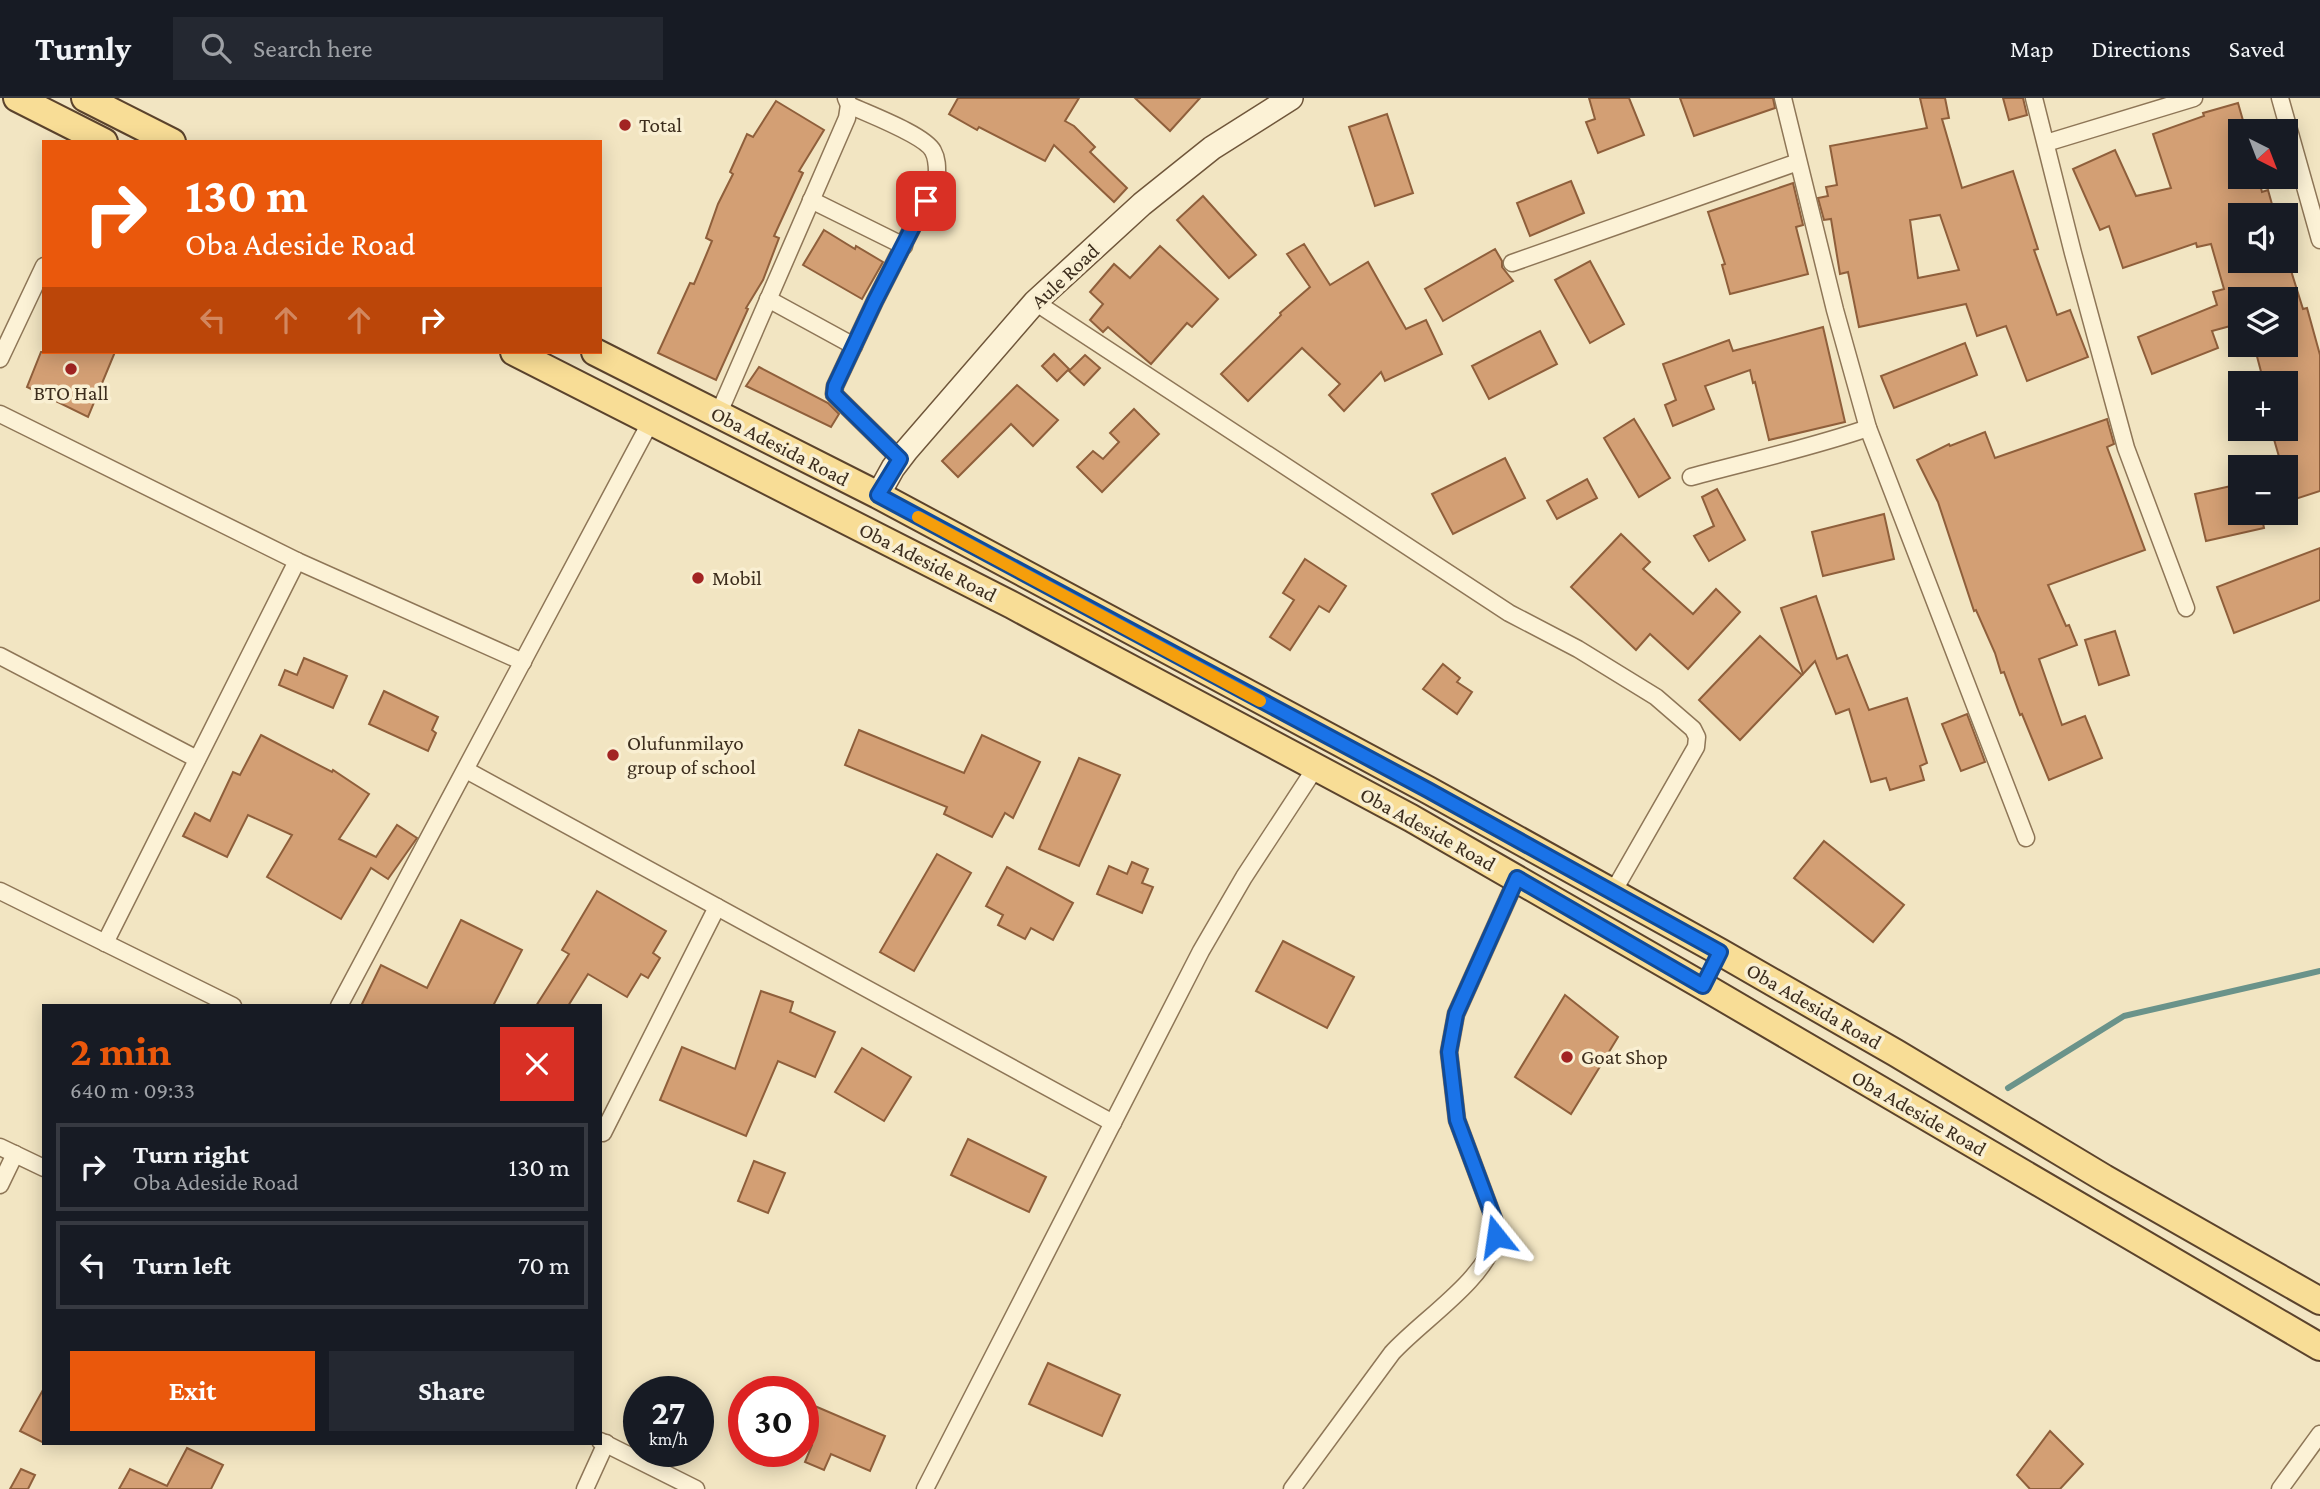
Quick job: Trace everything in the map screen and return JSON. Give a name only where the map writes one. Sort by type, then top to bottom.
[{"type":"main road","points":[[17,98],[101,140]]},
{"type":"main road","points":[[85,98],[168,140]]},
{"type":"main road","name":"Oba Adeside Road","points":[[518,354],[988,593],[1411,818],[2320,1347]]},
{"type":"main road","name":"Oba Adesida Road","points":[[599,354],[878,495],[1428,790],[1720,952],[1896,1053],[2104,1178],[2320,1301]]},
{"type":"main road","points":[[1703,986],[1720,952]]},
{"type":"street","name":"Aule Road","points":[[878,495],[900,459],[1035,302],[1142,204],[1212,148],[1291,98]]},
{"type":"street","points":[[1783,98],[1835,310],[1868,428],[2026,838]]},
{"type":"street","points":[[2034,98],[2126,448],[2186,608]]},
{"type":"street","points":[[2046,143],[2194,98]]},
{"type":"street","points":[[2280,98],[2320,240]]},
{"type":"street","points":[[718,415],[847,118],[847,102],[921,138],[933,150],[937,164],[937,179],[835,386],[834,394],[900,459]]},
{"type":"street","points":[[1511,263],[1798,162]]},
{"type":"street","points":[[811,200],[904,246]]},
{"type":"street","points":[[0,359],[42,270]]},
{"type":"street","points":[[768,299],[854,346]]},
{"type":"street","points":[[1035,302],[1509,613],[1578,649],[1656,697],[1693,729],[1697,737],[1696,747],[1613,892]]},
{"type":"street","points":[[0,414],[297,561],[523,662]]},
{"type":"street","points":[[340,1004],[652,421]]},
{"type":"street","points":[[1690,477],[1816,446],[1868,428]]},
{"type":"street","points":[[105,943],[297,561]]},
{"type":"street","points":[[0,656],[197,758]]},
{"type":"street","points":[[925,1489],[1047,1256],[1201,951],[1244,877],[1316,767]]},
{"type":"street","points":[[466,770],[1112,1123]]},
{"type":"street","points":[[1292,1489],[1392,1353],[1478,1271],[1491,1250],[1496,1236],[1495,1222],[1457,1120],[1449,1052],[1456,1014],[1517,878]]},
{"type":"street","points":[[0,891],[229,1004]]},
{"type":"street","points":[[603,1133],[717,906]]},
{"type":"street","points":[[0,1185],[8,1150],[42,1167]]},
{"type":"street","points":[[2280,1489],[2320,1434]]},
{"type":"street","points":[[603,1442],[696,1489]]},
{"type":"street","points":[[585,1489],[602,1445]]},
{"type":"building","points":[[958,98],[1079,98],[1065,121],[1074,126],[1095,147],[1090,152],[1127,188],[1114,202],[1054,145],[1045,161],[979,127],[977,130],[949,114]]},
{"type":"building","points":[[1135,98],[1200,98],[1170,131]]},
{"type":"building","points":[[1589,98],[1629,98],[1644,135],[1598,153],[1586,122],[1595,119]]},
{"type":"building","points":[[1680,98],[1773,98],[1775,108],[1694,136]]},
{"type":"building","points":[[1920,98],[1945,98],[1949,118],[1942,119],[1962,188],[2013,171],[2038,249],[2034,250],[2057,315],[2070,310],[2088,357],[2027,381],[2006,326],[1977,336],[1966,304],[1859,327],[1848,272],[1840,274],[1831,219],[1824,220],[1818,198],[1828,196],[1826,187],[1837,185],[1830,146],[1927,128]],"holes":[[[1940,215],[1959,270],[1918,278],[1910,220]]]},
{"type":"building","points":[[2003,98],[2023,98],[2027,115],[2009,120]]},
{"type":"building","points":[[776,101],[824,130],[799,171],[803,173],[774,236],[779,238],[763,280],[746,308],[748,309],[716,380],[658,353],[690,283],[694,284],[712,241],[706,238],[747,134],[753,137]]},
{"type":"building","points":[[2238,103],[2243,119],[2228,119],[2228,189],[2261,189],[2262,192],[2268,190],[2272,203],[2228,203],[2228,273],[2292,273],[2296,287],[2228,287],[2228,327],[2212,331],[2218,348],[2152,374],[2138,337],[2217,305],[2213,292],[2224,289],[2211,244],[2197,247],[2196,243],[2123,268],[2109,226],[2100,230],[2073,169],[2115,150],[2136,196],[2171,188],[2153,134],[2204,116],[2203,113]]},
{"type":"building","points":[[1387,114],[1413,193],[1375,206],[1349,127]]},
{"type":"building","points":[[1571,181],[1584,213],[1530,236],[1517,203]]},
{"type":"building","points":[[1793,183],[1803,225],[1796,227],[1808,274],[1730,294],[1722,265],[1725,264],[1708,212]]},
{"type":"building","points":[[1203,196],[1256,255],[1229,278],[1177,220]]},
{"type":"building","points":[[824,230],[883,262],[862,299],[803,265]]},
{"type":"building","points":[[1304,244],[1330,285],[1368,262],[1406,329],[1426,320],[1442,354],[1385,381],[1381,372],[1344,411],[1329,395],[1340,384],[1302,348],[1248,401],[1221,374],[1281,315],[1280,313],[1310,287],[1287,254]]},
{"type":"building","points":[[1160,246],[1218,299],[1192,327],[1187,323],[1151,364],[1108,327],[1103,332],[1090,320],[1103,304],[1090,292],[1114,264],[1130,278]]},
{"type":"building","points":[[1495,249],[1502,261],[1502,267],[1513,281],[1443,321],[1425,289]]},
{"type":"building","points":[[1590,261],[1624,324],[1590,343],[1555,280]]},
{"type":"building","points":[[2298,293],[2303,309],[2307,308],[2320,355],[2320,491],[2298,498],[2298,455],[2279,455],[2274,441],[2298,441],[2298,371],[2261,371],[2257,357],[2298,357]]},
{"type":"building","points":[[1823,327],[1845,422],[1769,440],[1750,370],[1705,386],[1714,409],[1673,426],[1665,405],[1676,400],[1663,364],[1729,340],[1733,351]]},
{"type":"building","points":[[1540,331],[1557,364],[1489,399],[1472,366]]},
{"type":"building","points":[[1965,343],[1977,375],[1894,408],[1881,376]]},
{"type":"building","name":"BTO Hall","points":[[41,352],[114,354],[88,417],[27,387]]},
{"type":"building","points":[[1054,354],[1069,369],[1057,381],[1042,366]]},
{"type":"building","points":[[1085,355],[1100,368],[1084,385],[1069,371]]},
{"type":"building","points":[[759,367],[828,403],[839,414],[831,427],[746,386]]},
{"type":"building","points":[[1017,385],[1058,420],[1033,446],[1011,424],[958,477],[942,461]]},
{"type":"building","points":[[1134,409],[1159,434],[1102,492],[1077,467],[1093,451],[1103,459],[1119,442],[1110,433]]},
{"type":"building","points":[[1634,419],[1670,478],[1639,497],[1604,438]]},
{"type":"building","points":[[2107,419],[2114,444],[2107,447],[2145,550],[2048,585],[2077,645],[2039,659],[2062,725],[2085,716],[2102,758],[2049,780],[2004,672],[2001,673],[1995,653],[1976,610],[1974,611],[1938,502],[1917,460],[1949,444],[1950,446],[1985,432],[1995,458]]},
{"type":"building","points":[[1505,458],[1525,498],[1453,534],[1432,494]]},
{"type":"building","points":[[1587,479],[1597,498],[1557,519],[1547,501]]},
{"type":"building","points":[[2228,487],[2228,525],[2263,525],[2264,528],[2206,541],[2195,494]]},
{"type":"building","points":[[1717,489],[1745,540],[1709,561],[1694,536],[1714,526],[1702,497]]},
{"type":"building","points":[[1884,514],[1894,559],[1823,576],[1812,532]]},
{"type":"building","points":[[1621,534],[1650,562],[1643,569],[1693,614],[1716,589],[1740,612],[1688,669],[1650,634],[1636,650],[1571,587]]},
{"type":"building","points":[[2320,548],[2320,600],[2234,633],[2217,587]]},
{"type":"building","points":[[1305,559],[1346,586],[1329,612],[1319,606],[1290,650],[1270,637],[1294,600],[1283,593]]},
{"type":"building","points":[[1816,596],[1837,659],[1847,655],[1869,710],[1907,698],[1927,763],[1920,766],[1924,780],[1890,790],[1886,778],[1871,782],[1849,709],[1836,714],[1815,661],[1803,674],[1781,608]]},
{"type":"building","points":[[2115,631],[2129,675],[2099,685],[2085,640]]},
{"type":"building","points":[[1760,636],[1802,675],[1740,740],[1699,700]]},
{"type":"building","points":[[304,658],[347,676],[333,708],[279,685],[285,670],[297,675]]},
{"type":"building","points":[[1443,664],[1460,678],[1457,682],[1472,692],[1457,714],[1423,689]]},
{"type":"building","points":[[384,691],[438,717],[432,730],[436,733],[428,751],[369,724]]},
{"type":"building","points":[[1967,714],[1985,762],[1961,771],[1942,724]]},
{"type":"building","points":[[859,730],[964,773],[982,735],[1040,762],[1013,818],[1005,813],[992,837],[944,814],[947,807],[845,765]]},
{"type":"building","points":[[261,735],[332,772],[333,770],[369,794],[339,839],[376,857],[397,825],[417,838],[388,879],[371,868],[341,919],[267,877],[292,835],[248,815],[227,857],[183,836],[195,813],[210,821],[233,772],[240,775]]},
{"type":"building","points":[[1079,758],[1120,775],[1079,866],[1039,849]]},
{"type":"building","points":[[1824,841],[1904,905],[1873,942],[1794,878]]},
{"type":"building","points":[[937,854],[971,873],[914,971],[880,952]]},
{"type":"building","points":[[1132,862],[1148,869],[1142,883],[1153,887],[1142,913],[1097,894],[1109,866],[1127,874]]},
{"type":"building","points":[[1007,867],[1073,903],[1053,940],[1031,928],[1025,939],[998,925],[1003,915],[986,906]]},
{"type":"building","points":[[597,891],[666,931],[653,953],[660,958],[648,978],[641,974],[627,997],[588,974],[569,1004],[537,1004],[569,954],[562,950]]},
{"type":"building","points":[[461,920],[522,950],[494,1004],[362,1004],[381,965],[427,988]]},
{"type":"building","points":[[1283,941],[1354,977],[1327,1028],[1256,991]]},
{"type":"building","points":[[761,991],[793,1002],[790,1012],[835,1032],[815,1077],[778,1061],[746,1136],[660,1100],[682,1047],[735,1069]]},
{"type":"building","name":"Goat Shop","points":[[1565,995],[1618,1037],[1571,1114],[1515,1077]]},
{"type":"building","points":[[862,1048],[911,1077],[884,1121],[835,1092]]},
{"type":"building","points":[[968,1139],[1046,1177],[1029,1212],[951,1175]]},
{"type":"building","points":[[754,1161],[785,1173],[768,1213],[738,1201]]},
{"type":"building","points":[[1048,1363],[1120,1395],[1102,1436],[1029,1404]]},
{"type":"building","points":[[42,1392],[42,1442],[20,1431]]},
{"type":"building","points":[[819,1408],[885,1436],[870,1471],[831,1454],[824,1470],[817,1467],[819,1467]]},
{"type":"building","points":[[2050,1431],[2083,1464],[2060,1489],[2030,1489],[2017,1475]]},
{"type":"building","points":[[187,1448],[223,1465],[211,1489],[119,1489],[130,1469],[167,1486]]},
{"type":"building","points":[[21,1469],[35,1475],[28,1489],[10,1489]]},
{"type":"waterway","points":[[2008,1088],[2124,1016],[2320,971]]},
{"type":"slow traffic","points":[[918,517],[1260,701]]},
{"type":"place","name":"Total","points":[[625,125]]},
{"type":"place","name":"BTO Hall","points":[[71,369]]},
{"type":"place","name":"Mobil","points":[[698,578]]},
{"type":"place","name":"Olufunmilayo group of school","points":[[613,755]]},
{"type":"place","name":"Goat Shop","points":[[1567,1057]]},
{"type":"route","points":[[926,201],[835,386],[834,394],[900,459],[878,495],[1428,790],[1720,952],[1703,986],[1517,878],[1456,1014],[1449,1052],[1457,1120],[1495,1222],[1496,1236]]}]
